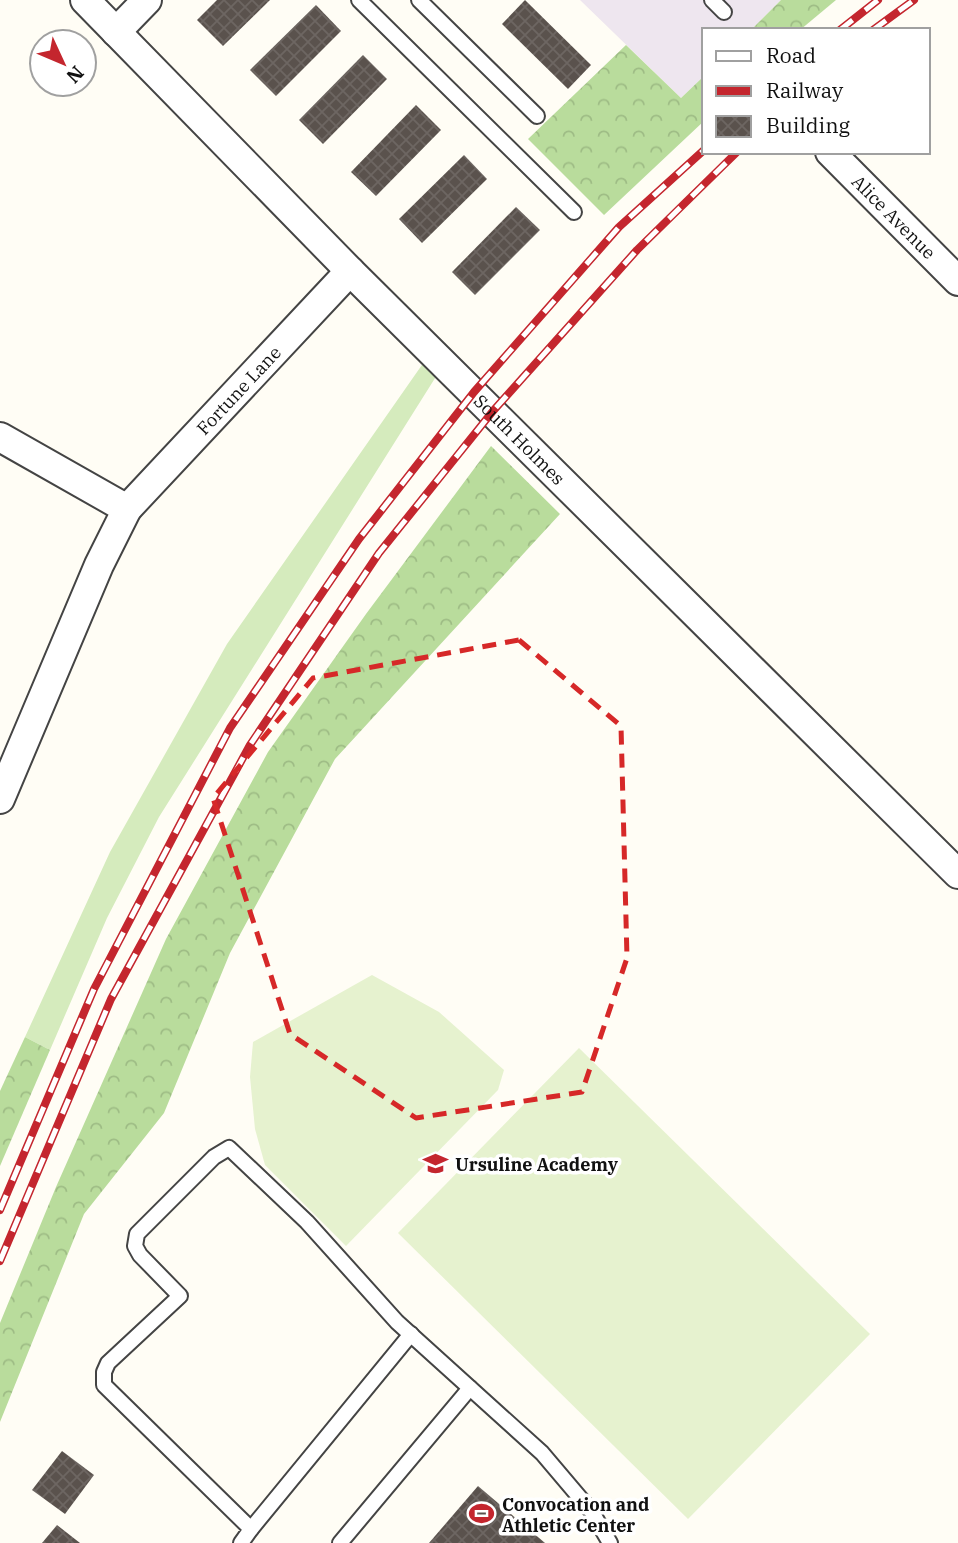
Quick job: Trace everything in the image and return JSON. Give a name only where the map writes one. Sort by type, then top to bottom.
[{"type":"street","name":"South Holmes","points":[[85,0],[350,271],[958,874]]},
{"type":"street","points":[[116,32],[147,0]]},
{"type":"street","name":"Alice Avenue","points":[[832,154],[958,281]]},
{"type":"street","name":"Fortune Lane","points":[[0,799],[99,565],[127,509],[350,271]]},
{"type":"street","points":[[0,437],[127,509]]},
{"type":"lane","points":[[359,0],[574,212]]},
{"type":"lane","points":[[419,0],[537,116]]},
{"type":"lane","points":[[712,0],[724,12]]},
{"type":"lane","points":[[251,1529],[104,1385],[104,1372],[108,1363],[180,1296],[140,1255],[135,1246],[137,1234],[214,1157],[229,1148],[307,1222],[411,1334],[542,1453],[592,1512],[610,1543]]},
{"type":"lane","points":[[241,1543],[411,1334]]},
{"type":"lane","points":[[340,1543],[470,1388]]},
{"type":"highlighted area","points":[[519,640],[621,726],[627,958],[582,1092],[416,1118],[290,1034],[213,798],[313,678]]},
{"type":"shaded area","points":[[580,0],[781,0],[753,28],[702,28],[702,78],[681,98]]},
{"type":"green space","points":[[781,0],[836,0],[802,28],[753,28]]},
{"type":"green space","points":[[626,45],[681,98],[702,78],[702,123],[604,215],[528,139]]},
{"type":"green space","points":[[424,362],[437,375],[159,817],[107,918],[50,1050],[25,1037],[110,852],[227,644]]},
{"type":"green space","points":[[491,446],[560,514],[335,759],[230,953],[164,1113],[84,1214],[0,1422],[0,1323],[56,1187],[166,939],[268,752]]},
{"type":"green space","points":[[372,975],[439,1012],[504,1070],[498,1090],[346,1246],[265,1165],[255,1129],[250,1077],[253,1042]]},
{"type":"green space","points":[[25,1037],[50,1050],[0,1166],[0,1091]]},
{"type":"green space","points":[[579,1048],[870,1334],[688,1519],[398,1233]]},
{"type":"building","points":[[217,0],[270,0],[223,46],[197,20]]},
{"type":"building","points":[[525,0],[591,65],[568,89],[502,24]]},
{"type":"building","points":[[316,5],[341,31],[276,96],[250,70]]},
{"type":"building","points":[[363,55],[387,79],[323,144],[299,120]]},
{"type":"building","points":[[416,105],[441,130],[376,196],[351,172]]},
{"type":"building","points":[[464,155],[487,179],[422,243],[399,219]]},
{"type":"building","points":[[516,207],[540,230],[475,295],[452,272]]},
{"type":"building","points":[[62,1451],[94,1475],[65,1514],[32,1490]]},
{"type":"building","name":"Convocation and Athletic Center","points":[[478,1486],[545,1543],[429,1543]]},
{"type":"building","points":[[57,1525],[80,1543],[42,1543]]},
{"type":"railway","points":[[843,28],[878,0]]},
{"type":"railway","points":[[876,28],[914,0]]},
{"type":"railway","points":[[0,1210],[94,989],[230,728],[359,539],[474,392],[619,227],[702,152]]},
{"type":"railway","points":[[0,1261],[111,999],[250,745],[379,553],[493,411],[637,250],[735,154]]},
{"type":"place","name":"Ursuline Academy","points":[[435,1164]]},
{"type":"place","name":"Convocation and Athletic Center","points":[[482,1514]]}]
